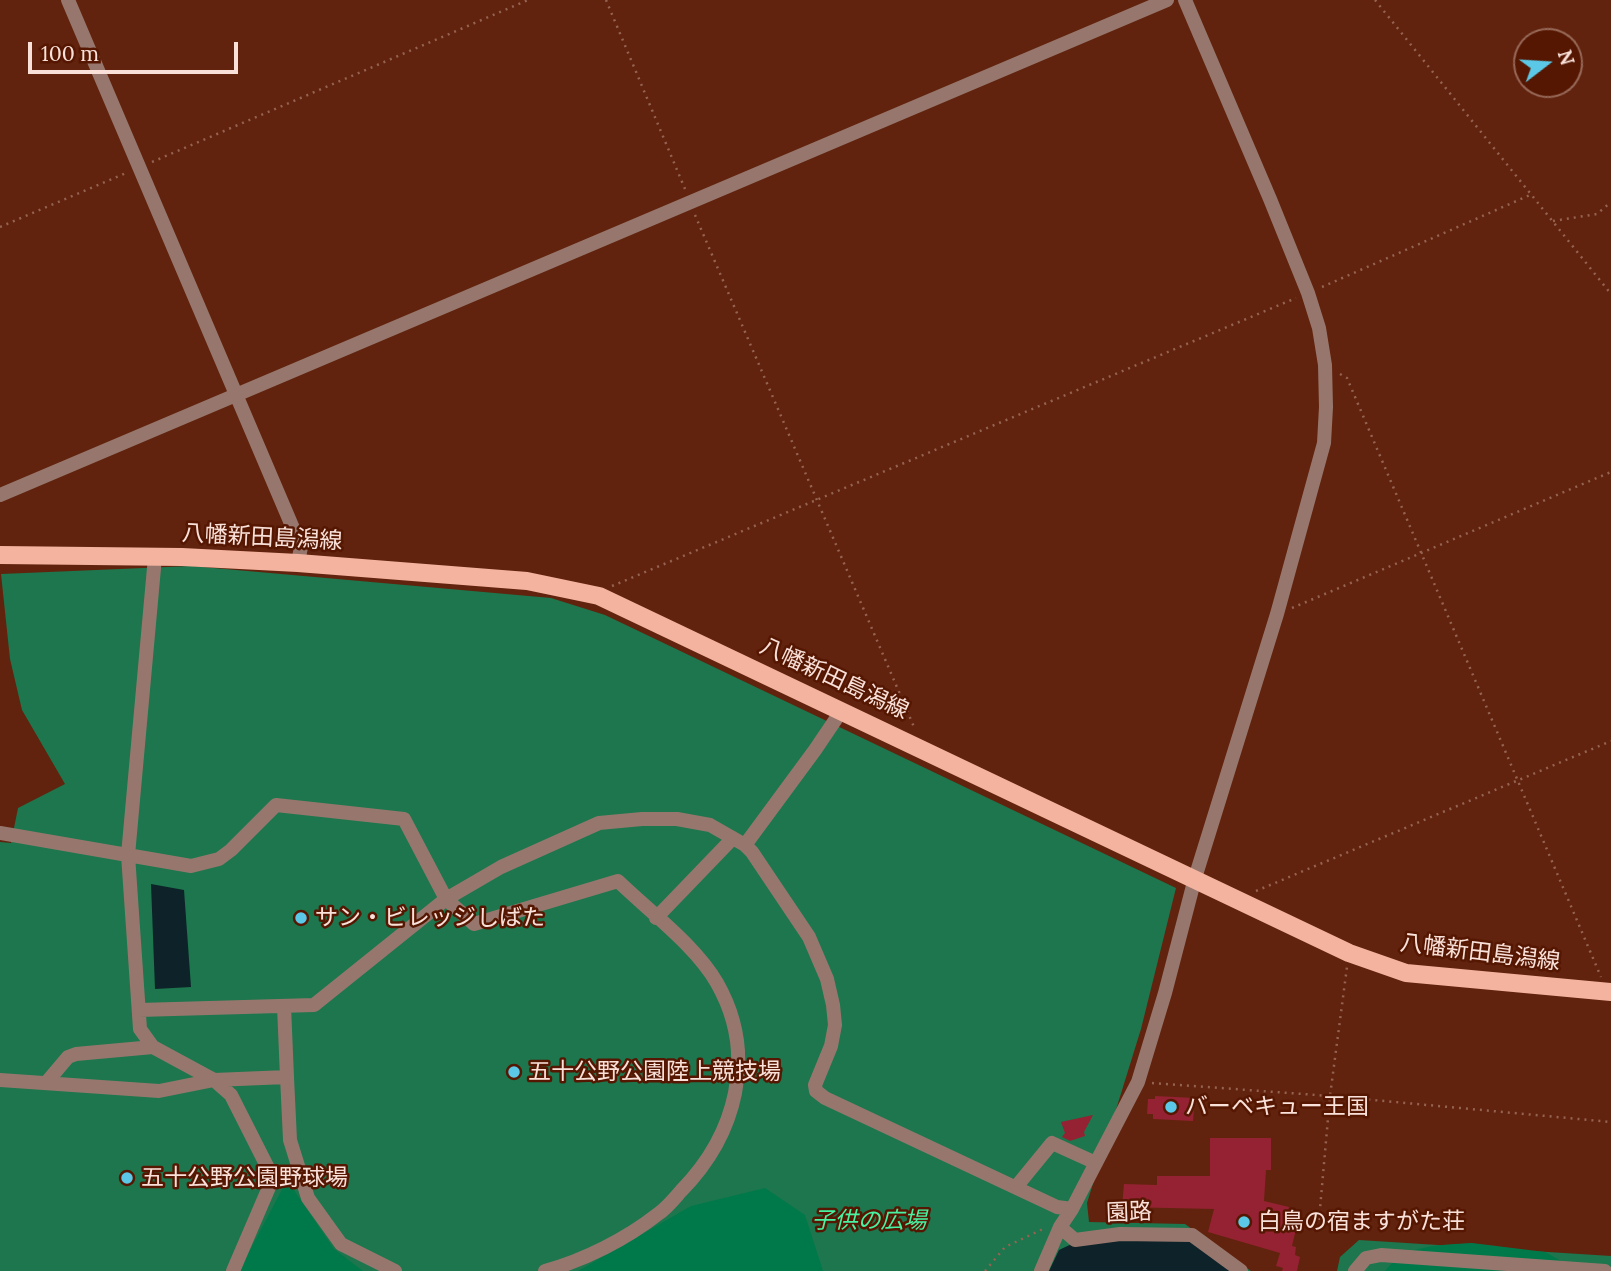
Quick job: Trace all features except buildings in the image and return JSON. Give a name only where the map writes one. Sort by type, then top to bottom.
[{"type":"main road","name":"八幡新田島潟線","points":[[0,555],[155,557],[298,563],[527,581],[599,596],[1349,953],[1406,973],[1607,991]]},
{"type":"street","points":[[68,0],[234,394],[302,547],[298,563]]},
{"type":"street","points":[[0,495],[1167,0]]},
{"type":"street","points":[[1041,1271],[1060,1227],[1138,1083],[1166,993],[1195,878],[1277,614],[1324,443],[1325,365],[1319,328],[1308,293],[1185,0]]},
{"type":"street","points":[[155,557],[128,855],[140,1029],[153,1047],[214,1080],[231,1095],[273,1178],[233,1271]]},
{"type":"street","points":[[656,918],[739,842],[816,750],[842,710]]},
{"type":"street","points":[[0,833],[191,866],[219,859],[275,805],[404,820],[446,900],[474,924],[618,881],[693,950],[717,983],[734,1022],[738,1054],[737,1091],[727,1125],[692,1180],[659,1214],[605,1247],[545,1271]]},
{"type":"street","points":[[139,1010],[314,1005],[446,900],[501,867],[599,823],[642,818],[677,819],[710,825],[752,852],[809,937],[827,979],[835,1025],[831,1046],[815,1085],[816,1091],[825,1098],[1057,1207],[1072,1209]]},
{"type":"street","points":[[284,1006],[290,1140],[309,1198],[341,1244],[395,1271]]},
{"type":"street","points":[[46,1083],[68,1057],[76,1054],[153,1047]]},
{"type":"street","points":[[0,1080],[159,1091],[214,1080],[287,1077]]},
{"type":"street","points":[[1016,1188],[1052,1143],[1096,1163]]},
{"type":"street","name":"園路","points":[[1060,1227],[1075,1240],[1119,1234],[1192,1235],[1241,1271]]},
{"type":"street","points":[[1354,1271],[1366,1258],[1381,1255],[1605,1271]]},
{"type":"path","points":[[0,227],[528,0]]},
{"type":"path","points":[[606,0],[914,727],[914,744]]},
{"type":"path","points":[[1375,0],[1611,295]]},
{"type":"path","points":[[599,596],[614,585],[1308,293],[1530,195]]},
{"type":"path","points":[[1553,221],[1597,214],[1611,202]]},
{"type":"path","points":[[1325,365],[1347,378],[1607,991]]},
{"type":"path","points":[[1277,614],[1611,472]]},
{"type":"path","points":[[1242,902],[1256,891],[1611,741]]},
{"type":"path","points":[[1319,1220],[1330,1096],[1349,953]]},
{"type":"path","points":[[1138,1083],[1330,1096],[1611,1122]]},
{"type":"path","points":[[985,1271],[1005,1247],[1039,1230],[1060,1227]]},
{"type":"green space","name":"子供の広場","points":[[191,566],[551,598],[605,615],[1176,888],[1141,1029],[1087,1203],[1089,1222],[1185,1224],[1251,1271],[0,1271],[0,842],[11,843],[18,808],[65,784],[22,710],[10,659],[1,574]]},
{"type":"green space","points":[[287,1180],[334,1249],[363,1271],[239,1271]]},
{"type":"green space","points":[[765,1188],[805,1215],[823,1271],[578,1271],[691,1206]]},
{"type":"green space","points":[[1359,1240],[1611,1256],[1611,1271],[1337,1271],[1340,1257]]},
{"type":"green space","points":[[1472,1243],[1545,1252],[1579,1271],[1385,1271],[1393,1262],[1413,1251]]},
{"type":"water","points":[[151,884],[184,890],[191,987],[155,989]]},
{"type":"water","points":[[1189,1237],[1240,1271],[1049,1271],[1059,1250],[1076,1242]]},
{"type":"place","name":"サン・ビレッジしばた","points":[[301,918]]},
{"type":"place","name":"五十公野公園陸上競技場","points":[[514,1072]]},
{"type":"place","name":"バーベキュー王国","points":[[1171,1107]]},
{"type":"place","name":"五十公野公園野球場","points":[[127,1178]]},
{"type":"place","name":"白鳥の宿ますがた荘","points":[[1244,1222]]}]
